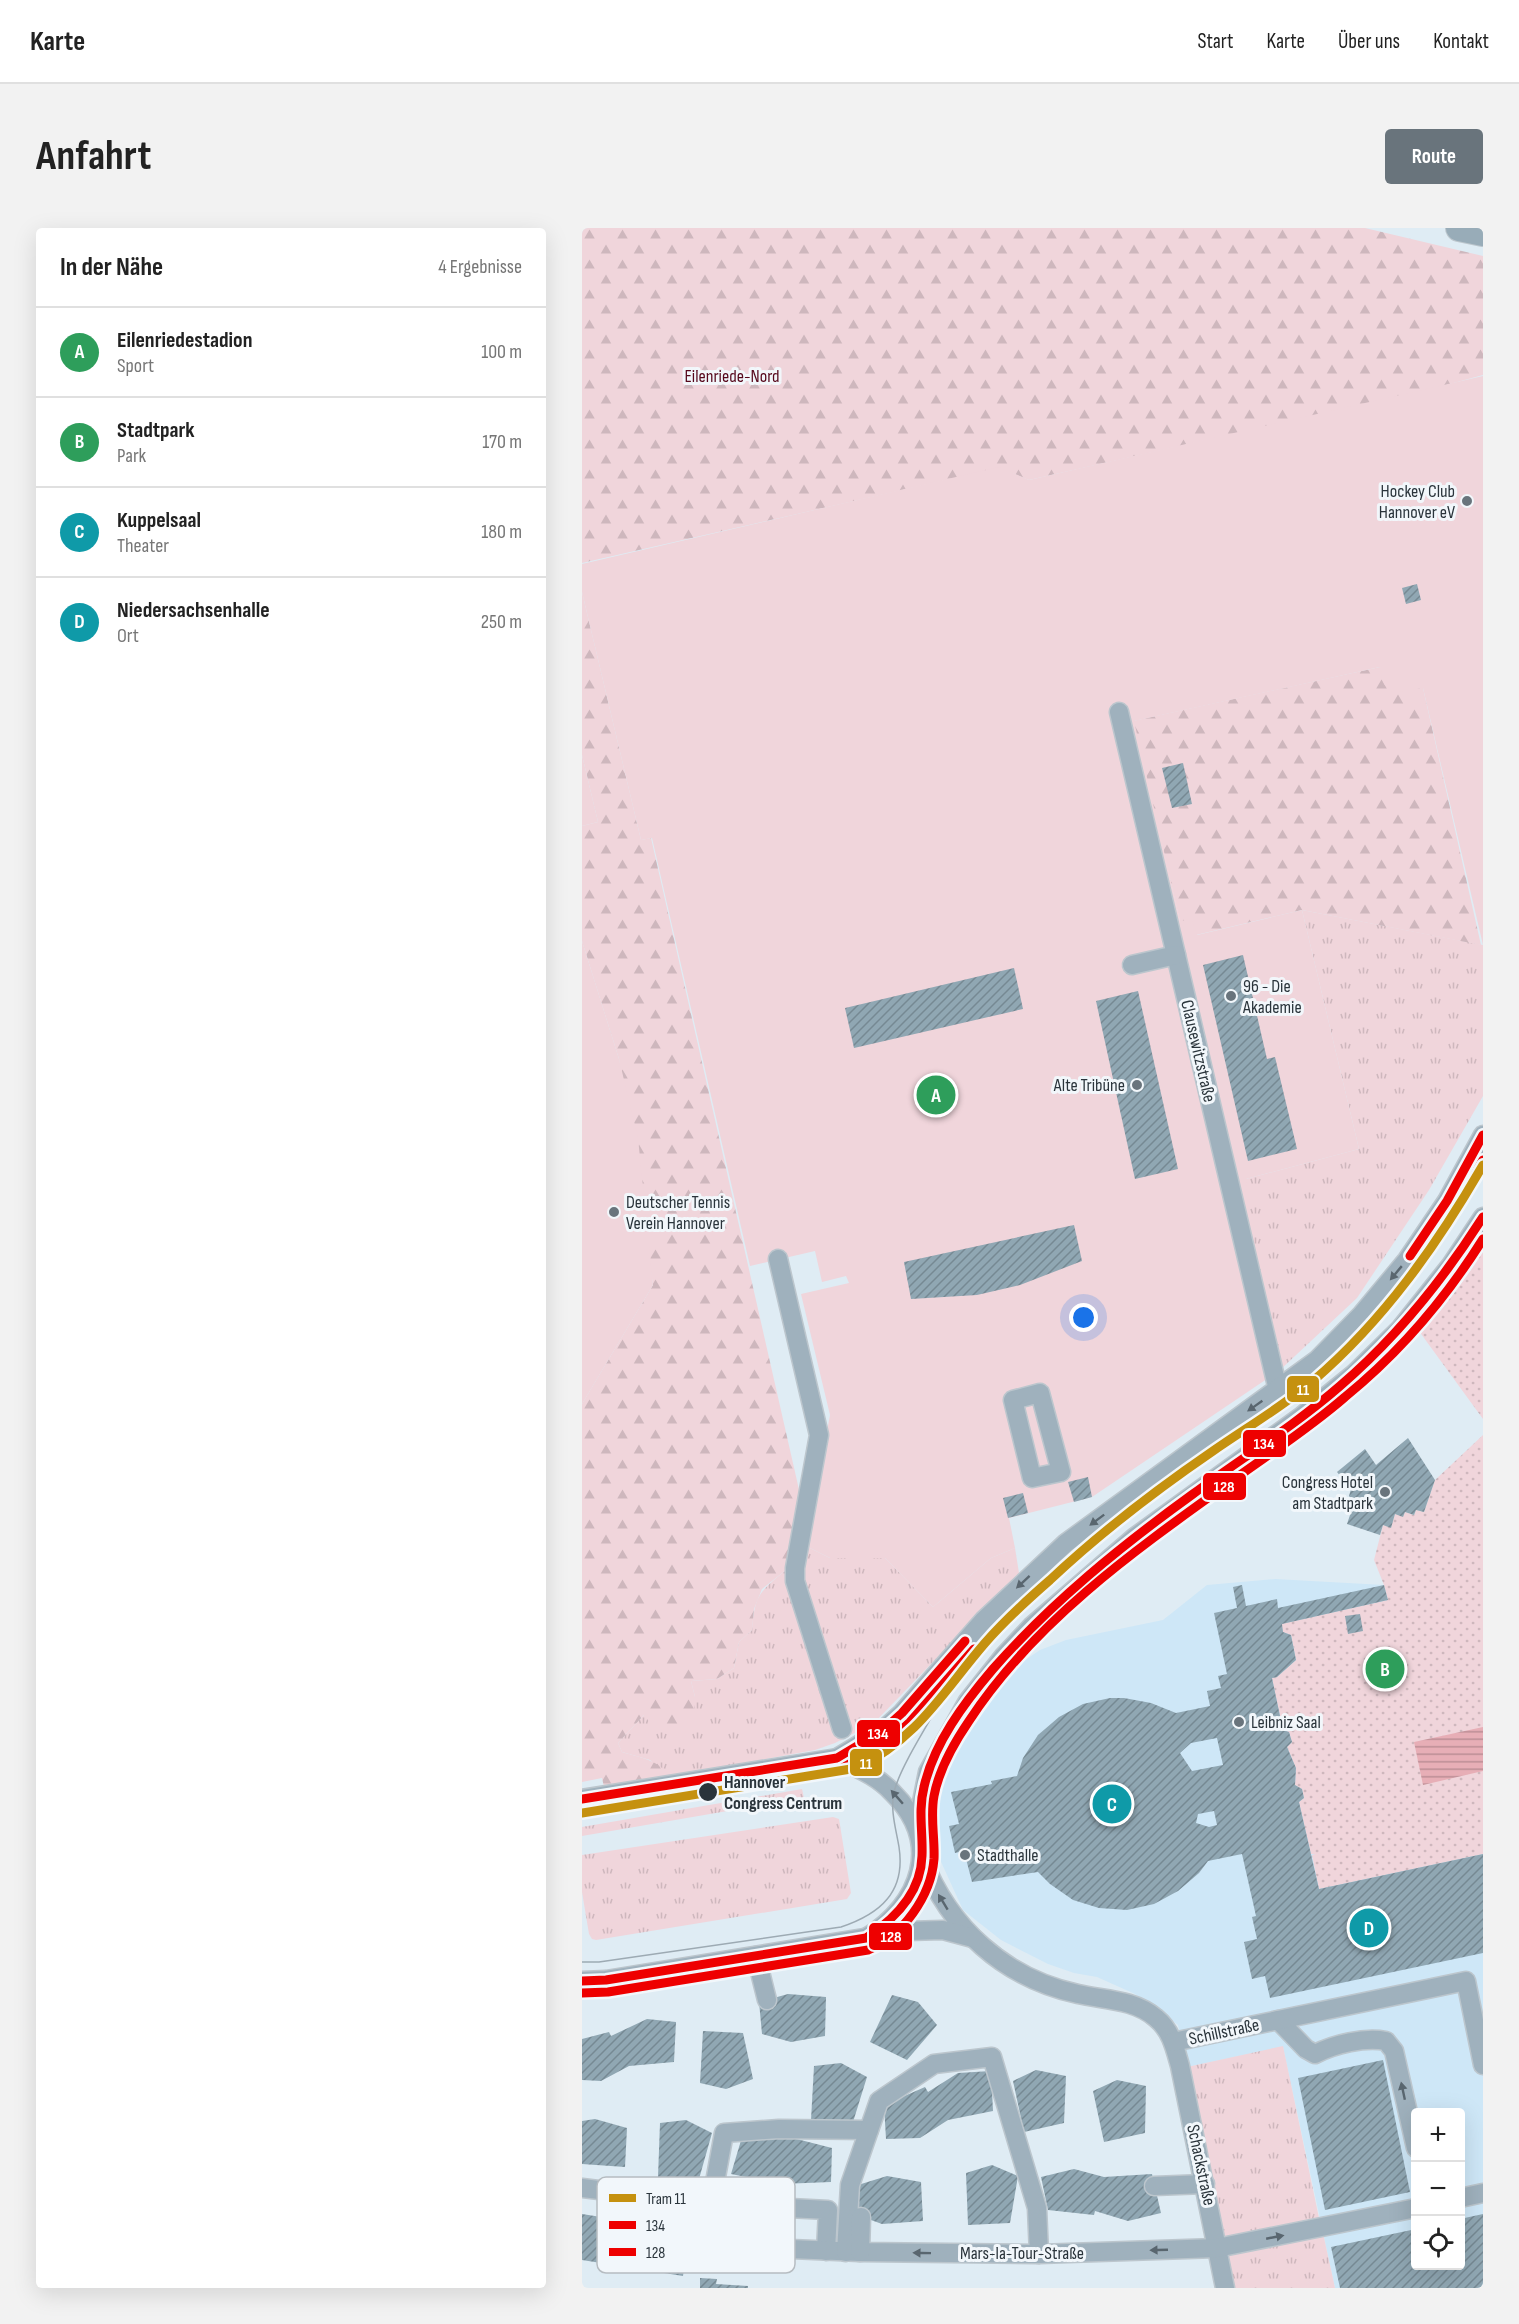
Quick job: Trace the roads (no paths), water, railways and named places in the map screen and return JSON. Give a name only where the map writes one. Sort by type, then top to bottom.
[{"type":"highway","points":[[1459,228],[1483,233]]},
{"type":"street","name":"Clausewitzstraße","points":[[1119,712],[1278,1390]]},
{"type":"street","points":[[1132,965],[1176,955]]},
{"type":"street","points":[[582,1799],[837,1758],[882,1731],[902,1713],[984,1620],[1066,1543],[1317,1360],[1362,1314],[1407,1260],[1447,1201],[1483,1135]]},
{"type":"street","points":[[866,1938],[881,1929],[905,1905],[916,1884],[922,1851],[919,1829],[922,1796],[934,1758],[968,1701],[1003,1658],[1032,1626],[1135,1537],[1302,1416],[1354,1374],[1400,1329],[1451,1265],[1483,1217]]},
{"type":"street","points":[[778,1259],[819,1434],[795,1568],[795,1581],[842,1729]]},
{"type":"street","name":"Schillstraße","points":[[837,1758],[873,1776],[894,1793],[910,1816],[933,1885],[948,1910],[974,1939],[1002,1962],[1041,1983],[1080,1995],[1140,2007],[1157,2018],[1173,2042],[1466,1981],[1483,2065]]},
{"type":"street","name":"Schillstraße","points":[[582,1981],[606,1980],[907,1931],[943,1930],[974,1939]]},
{"type":"street","points":[[756,1956],[767,2000]]},
{"type":"street","points":[[1278,2020],[1306,2049],[1315,2054],[1326,2048],[1374,2039],[1386,2041],[1394,2051],[1411,2126]]},
{"type":"street","name":"Schackstraße","points":[[1173,2042],[1205,2184],[1225,2288]]},
{"type":"street","points":[[853,2252],[850,2185],[879,2101],[934,2064],[992,2057],[1037,2208],[1039,2254]]},
{"type":"street","points":[[716,2177],[724,2133],[778,2129],[869,2130]]},
{"type":"street","points":[[1154,2186],[1205,2184]]},
{"type":"street","points":[[582,2188],[597,2190]]},
{"type":"street","points":[[1465,2197],[1483,2193]]},
{"type":"street","points":[[795,2208],[828,2210],[826,2251]]},
{"type":"street","name":"Mars-la-Tour-Straße","points":[[795,2249],[1039,2254],[1217,2248],[1411,2209]]},
{"type":"street","points":[[853,2252],[861,2217]]},
{"type":"tram line","name":"11","points":[[582,1813],[857,1768],[879,1756],[928,1713],[1008,1618],[1089,1546],[1171,1481],[1301,1391],[1339,1357],[1386,1307],[1407,1280],[1447,1224],[1483,1165]]},
{"type":"tram line","points":[[582,1962],[599,1962],[841,1927],[855,1922],[878,1908],[894,1889],[898,1877],[899,1847],[893,1813],[897,1782],[942,1699]]},
{"type":"place","name":"Hockey Club Hannover eV","points":[[1467,501]]},
{"type":"place","name":"96 - Die Akademie","points":[[1231,996]]},
{"type":"place","name":"Alte Tribüne","points":[[1137,1085]]},
{"type":"place","name":"Eilenriedestadion","points":[[936,1095]]},
{"type":"place","name":"Deutscher Tennis Verein Hannover","points":[[614,1212]]},
{"type":"place","name":"Congress Hotel am Stadtpark","points":[[1385,1492]]},
{"type":"place","name":"Stadtpark","points":[[1385,1669]]},
{"type":"place","name":"Leibniz Saal","points":[[1239,1722]]},
{"type":"place","name":"Hannover Congress Centrum","points":[[708,1792]]},
{"type":"place","name":"Kuppelsaal","points":[[1112,1804]]},
{"type":"place","name":"Stadthalle","points":[[965,1855]]},
{"type":"place","name":"Niedersachsenhalle","points":[[1369,1928]]},
{"type":"park label","name":"Eilenriede-Nord","points":[[732,376]]}]
